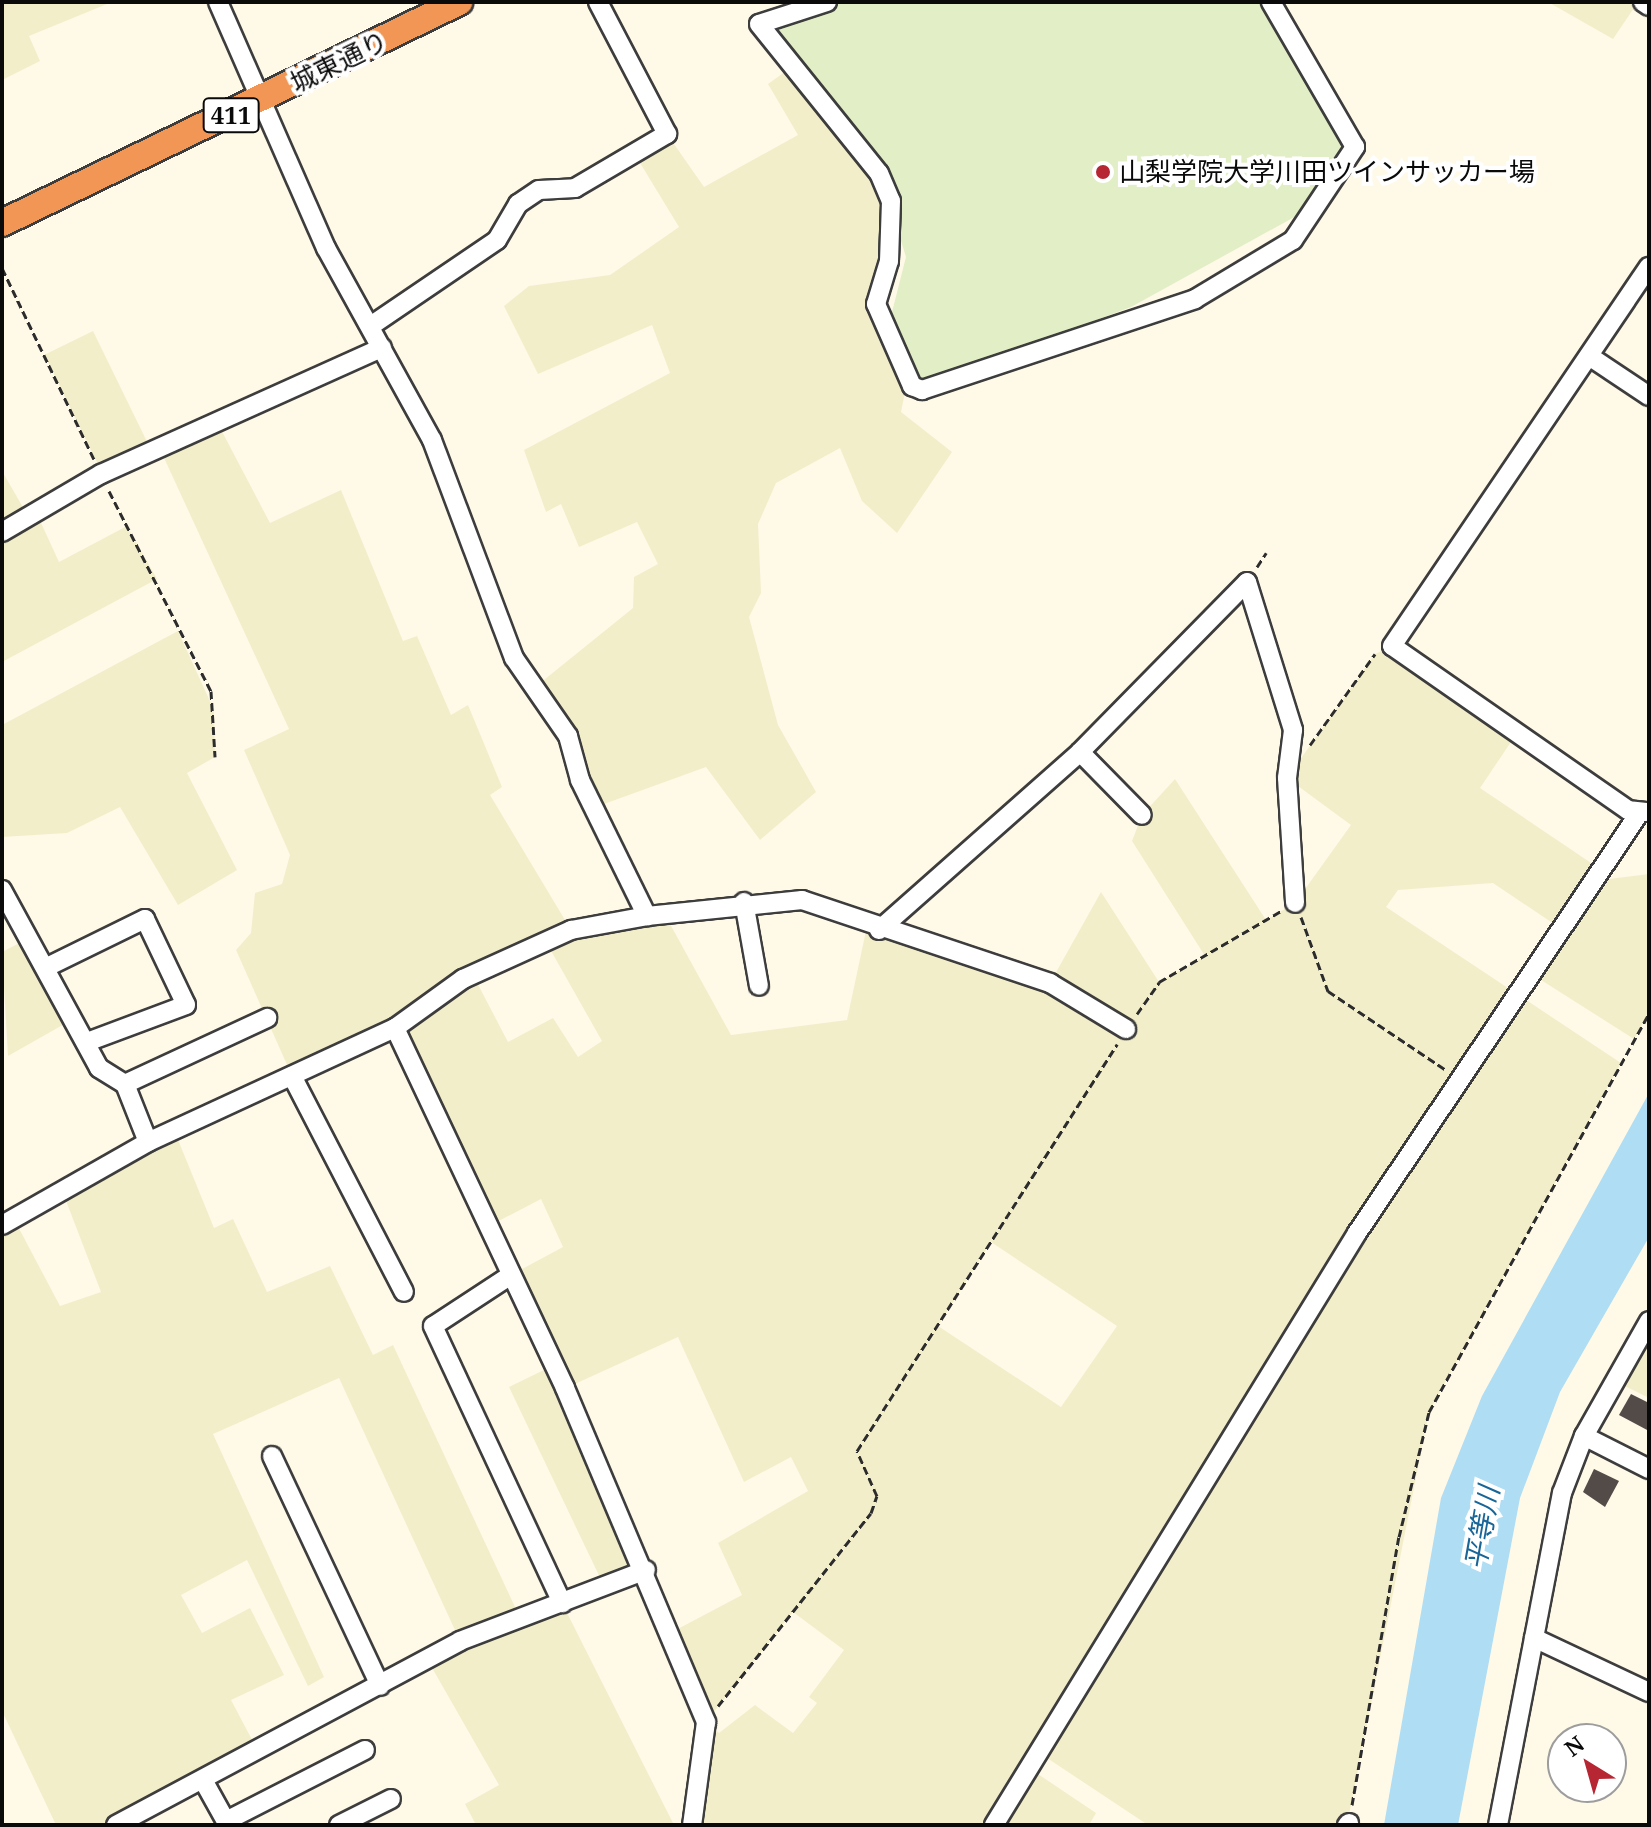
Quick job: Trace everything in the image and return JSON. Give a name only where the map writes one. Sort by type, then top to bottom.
[{"type":"highway","name":"城東通り","points":[[2,223],[459,2]]},
{"type":"street","points":[[218,2],[265,98],[262,116],[432,440],[514,658],[568,736],[580,780],[647,916]]},
{"type":"street","points":[[372,325],[497,240],[518,204],[539,190],[575,188],[667,134],[598,2]]},
{"type":"street","points":[[827,2],[759,24],[879,173],[891,201],[889,261],[876,304],[912,386],[922,390],[1195,299],[1293,240],[1355,147],[1271,2]]},
{"type":"street","points":[[1643,2],[1649,6]]},
{"type":"street","points":[[994,1825],[1357,1233],[1643,813],[1392,646],[1649,267]]},
{"type":"street","points":[[2,532],[101,474],[382,348]]},
{"type":"street","points":[[1589,356],[1649,396]]},
{"type":"street","points":[[879,930],[1080,752],[1247,582],[1293,730],[1287,778],[1295,903]]},
{"type":"street","points":[[1080,752],[1142,815]]},
{"type":"street","points":[[2,890],[49,966],[99,1068],[125,1084],[148,1142]]},
{"type":"street","points":[[2,1225],[148,1142],[395,1028],[463,979],[571,930],[647,916],[744,902],[802,900],[879,930],[1050,983],[1126,1029]]},
{"type":"street","points":[[744,902],[759,986]]},
{"type":"street","points":[[49,966],[145,919],[186,1005],[87,1042]]},
{"type":"street","points":[[125,1084],[267,1018]]},
{"type":"street","points":[[395,1028],[646,1570],[706,1722],[692,1825]]},
{"type":"street","points":[[292,1076],[404,1292]]},
{"type":"street","points":[[511,1275],[433,1326],[562,1603]]},
{"type":"street","points":[[1498,1825],[1562,1493],[1584,1436],[1649,1321]]},
{"type":"street","points":[[1584,1436],[1649,1469]]},
{"type":"street","points":[[272,1456],[380,1686]]},
{"type":"street","points":[[116,1825],[136,1821],[203,1780],[460,1641],[646,1570]]},
{"type":"street","points":[[1534,1638],[1649,1692]]},
{"type":"street","points":[[203,1780],[227,1823],[365,1750]]},
{"type":"street","points":[[339,1825],[359,1820],[391,1799]]},
{"type":"path","points":[[2,268],[101,474],[211,691],[215,757]]},
{"type":"path","points":[[1287,778],[1375,654],[1392,646]]},
{"type":"path","points":[[706,1722],[871,1513],[877,1496],[857,1451],[1159,982],[1295,903],[1328,991],[1459,1079]]},
{"type":"path","points":[[1348,1824],[1399,1537],[1429,1412],[1649,1013]]},
{"type":"shaded area","points":[[2,2],[107,4],[29,36],[40,61],[2,80]]},
{"type":"shaded area","points":[[1548,2],[1638,2],[1613,39]]},
{"type":"shaded area","points":[[786,71],[887,198],[879,266],[890,356],[905,392],[901,412],[952,452],[897,533],[862,501],[840,448],[776,483],[758,524],[761,593],[749,617],[778,725],[816,792],[760,840],[706,767],[593,808],[534,688],[633,608],[634,577],[658,564],[637,522],[579,547],[561,504],[546,512],[524,450],[670,373],[652,325],[538,374],[504,306],[529,286],[610,275],[679,227],[634,153],[667,134],[704,187],[798,135],[768,84]]},
{"type":"shaded area","points":[[93,331],[151,451],[103,474],[44,355]]},
{"type":"shaded area","points":[[217,422],[270,523],[341,490],[403,641],[417,636],[451,715],[468,705],[502,787],[490,795],[571,930],[664,913],[731,1035],[847,1020],[867,926],[1050,983],[1101,892],[1159,982],[1205,956],[1132,841],[1142,815],[1175,779],[1266,920],[1295,903],[1351,825],[1287,778],[1375,654],[1392,646],[1517,733],[1480,788],[1600,869],[1593,881],[1649,874],[1649,1013],[1634,1039],[1530,973],[1560,928],[1493,883],[1398,890],[1386,907],[1621,1063],[1429,1412],[1347,1825],[1148,1825],[1038,1752],[1029,1768],[1096,1813],[1089,1825],[692,1825],[706,1722],[672,1632],[742,1595],[718,1543],[808,1491],[791,1457],[744,1482],[678,1337],[566,1388],[646,1570],[604,1586],[509,1387],[554,1365],[511,1275],[563,1247],[541,1199],[489,1226],[395,1029],[292,1076],[236,950],[251,933],[255,893],[282,884],[290,855],[244,750],[289,729],[159,447]],"holes":[[[546,942],[602,1041],[578,1057],[553,1018],[508,1042],[473,975]],[[991,1242],[1117,1326],[1061,1407],[938,1326]],[[793,1612],[844,1650],[809,1697],[817,1703],[793,1733],[755,1705],[719,1733],[706,1722]]]},
{"type":"shaded area","points":[[2,471],[28,516],[36,512],[59,562],[127,526],[157,579],[2,662]]},
{"type":"shaded area","points":[[178,631],[214,710],[215,757],[187,773],[237,870],[178,905],[120,807],[67,833],[2,837],[2,725]]},
{"type":"shaded area","points":[[31,937],[75,1018],[8,1056],[2,952]]},
{"type":"shaded area","points":[[174,1130],[214,1228],[233,1219],[267,1292],[330,1266],[373,1355],[393,1345],[521,1620],[562,1603],[674,1825],[476,1825],[465,1804],[499,1785],[427,1659],[460,1641],[339,1378],[213,1434],[324,1677],[308,1686],[247,1560],[181,1595],[202,1633],[250,1608],[284,1675],[231,1700],[258,1751],[116,1825],[56,1825],[2,1711],[2,1225],[14,1219],[60,1306],[101,1292],[63,1193]]},
{"type":"shaded area","points":[[1649,1335],[1649,1398],[1621,1384]]},
{"type":"green space","name":"山梨学院大学川田ツインサッカー場","points":[[831,2],[1259,2],[1343,144],[1298,215],[1131,307],[923,385],[891,316],[906,257],[895,221],[898,197],[773,29]]},
{"type":"water","name":"平等川","points":[[1649,1093],[1649,1237],[1560,1392],[1520,1498],[1458,1825],[1384,1825],[1441,1498],[1482,1396]]},
{"type":"building","points":[[1631,1394],[1649,1403],[1649,1431],[1619,1415]]},
{"type":"building","points":[[1594,1469],[1619,1481],[1605,1507],[1583,1492]]},
{"type":"place","name":"山梨学院大学川田ツインサッカー場","points":[[1103,172]]}]
